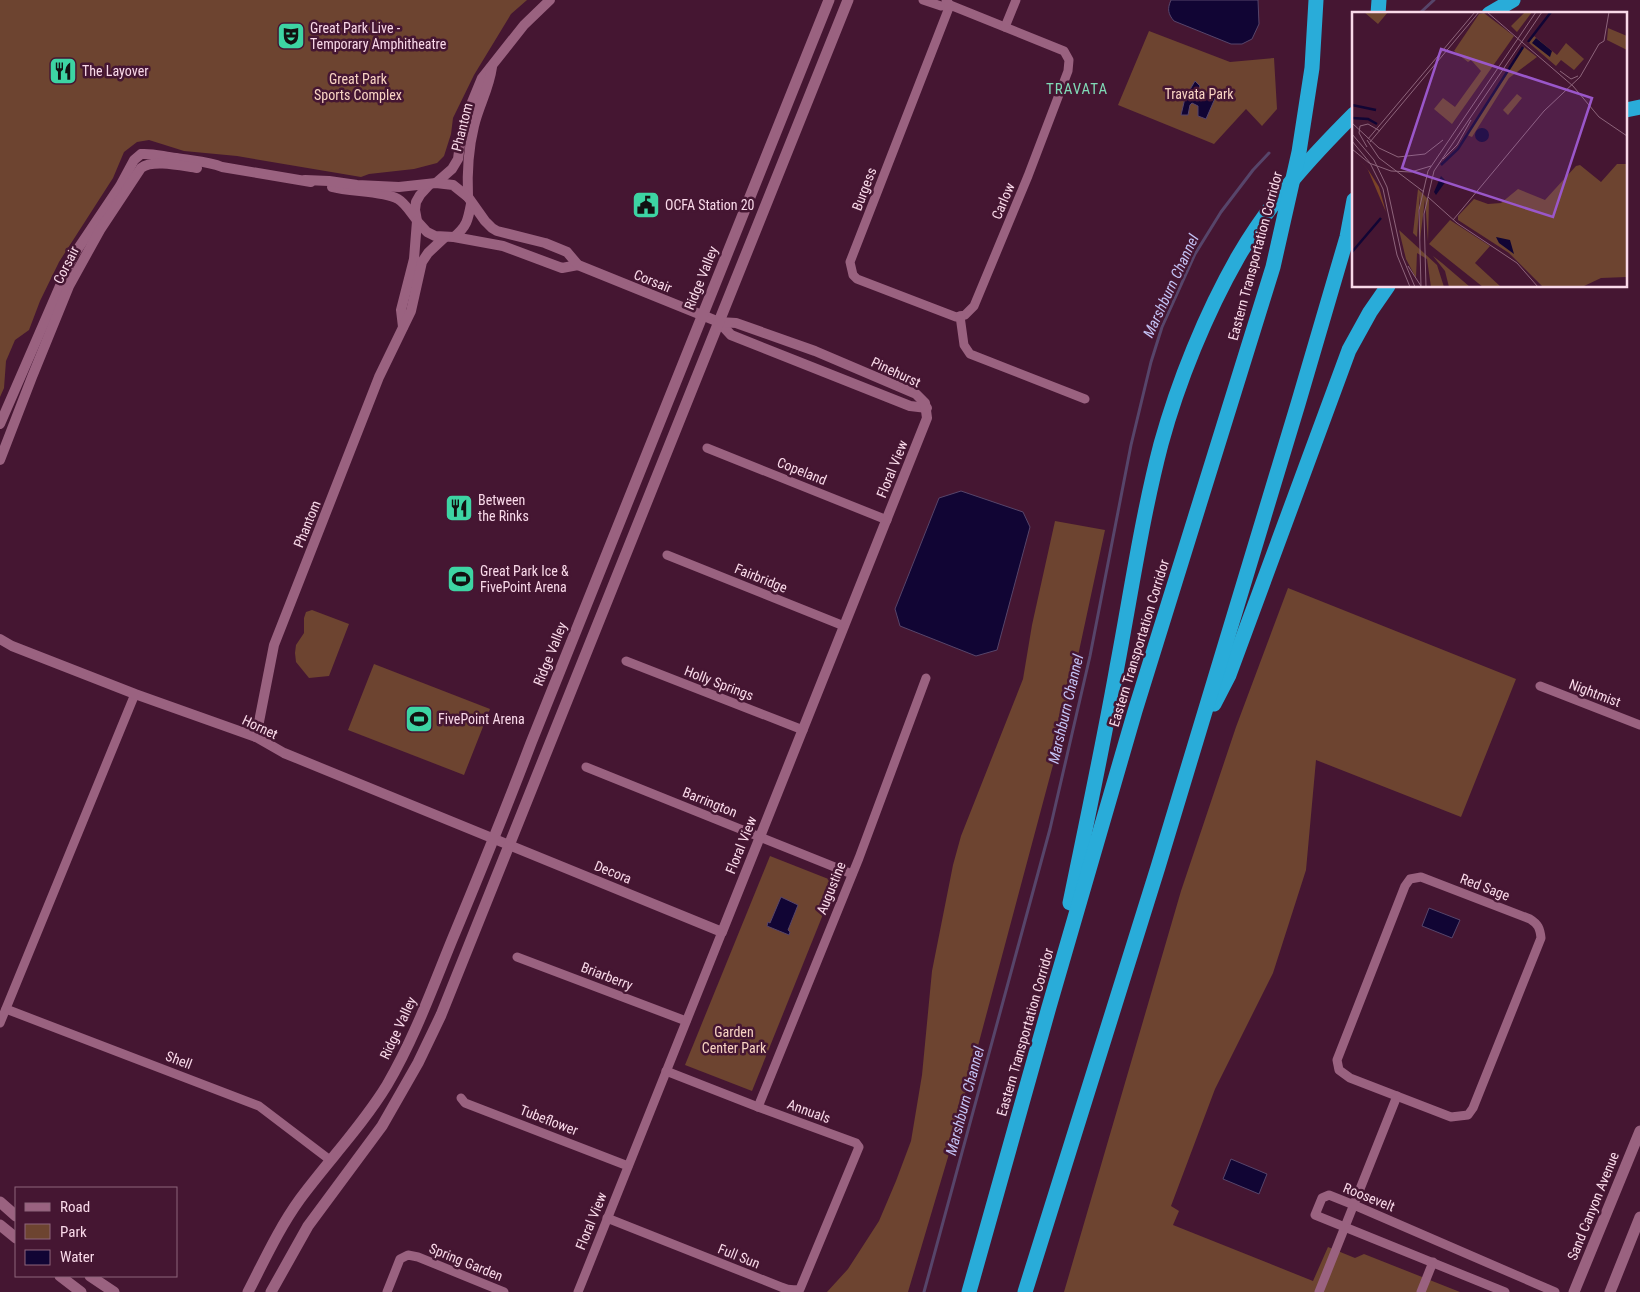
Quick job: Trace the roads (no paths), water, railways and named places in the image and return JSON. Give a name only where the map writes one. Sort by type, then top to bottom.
[{"type":"highway","name":"Eastern Transportation Corridor","points":[[969,1292],[1135,711],[1272,267],[1300,152],[1312,68],[1316,0]]},
{"type":"highway","points":[[1492,12],[1513,0]]},
{"type":"highway","points":[[1049,1007],[1099,764],[1145,515],[1161,444],[1174,400],[1224,283],[1262,219],[1316,151],[1352,116]]},
{"type":"highway","points":[[1025,1292],[1158,867],[1298,404],[1347,237],[1352,211]]},
{"type":"highway","points":[[1196,738],[1229,675],[1349,350],[1370,312],[1387,288]]},
{"type":"main road","name":"Ridge Valley","points":[[248,1292],[271,1247],[298,1201],[365,1116],[386,1085],[407,1048],[495,838],[531,743],[829,0]]},
{"type":"main road","points":[[271,1292],[308,1226],[382,1126],[418,1063],[441,1015],[848,0]]},
{"type":"main road","name":"Sand Canyon Avenue","points":[[1574,1292],[1640,1131]]},
{"type":"main road","points":[[0,1202],[15,1215]]},
{"type":"main road","points":[[1610,1292],[1640,1217]]},
{"type":"main road","points":[[0,1225],[15,1237]]},
{"type":"main road","points":[[279,1292],[288,1260]]},
{"type":"main road","points":[[61,1277],[81,1292]]},
{"type":"main road","points":[[92,1277],[114,1292]]},
{"type":"street","name":"Phantom","points":[[433,183],[452,169],[458,159],[461,137],[468,112],[482,78],[524,25],[550,0]]},
{"type":"street","name":"Carlow","points":[[923,0],[941,6],[948,2],[1064,51],[1069,60],[1068,71],[1028,176],[974,306],[971,310],[960,316]]},
{"type":"street","points":[[1005,27],[1016,0]]},
{"type":"street","name":"Burgess","points":[[948,2],[850,262],[852,275],[857,279],[952,316],[960,316]]},
{"type":"street","name":"Phantom","points":[[470,200],[467,160],[474,126],[490,84],[492,66]]},
{"type":"street","name":"Corsair","points":[[0,424],[73,256],[120,186],[134,160],[141,154],[150,153],[212,163],[222,167],[305,180],[346,191],[382,194],[398,199],[417,220]]},
{"type":"street","name":"Corsair","points":[[0,460],[70,286],[100,230],[141,168],[146,164],[155,163],[211,170],[222,167]]},
{"type":"street","name":"Corsair","points":[[305,180],[329,181],[358,186],[433,183]]},
{"type":"street","points":[[433,183],[453,186],[470,200],[469,220],[463,229],[450,237],[427,232],[417,220],[416,202],[420,194],[433,183]]},
{"type":"street","name":"Corsair","points":[[470,200],[485,222],[497,231],[545,243],[567,252],[578,265],[719,322]]},
{"type":"street","name":"Phantom","points":[[403,328],[401,310],[414,259],[417,220]]},
{"type":"street","name":"Phantom","points":[[256,737],[274,645],[379,377],[411,311],[422,262],[428,253],[450,237]]},
{"type":"street","name":"Corsair","points":[[450,237],[503,246],[562,268],[578,265]]},
{"type":"street","points":[[960,316],[964,345],[970,354],[1085,399]]},
{"type":"street","name":"Pinehurst","points":[[719,322],[736,323],[815,351],[916,394],[925,403],[927,408]]},
{"type":"street","name":"Pinehurst","points":[[719,322],[731,334],[910,406],[927,408]]},
{"type":"street","name":"Floral View","points":[[578,1292],[887,520],[927,418],[927,408]]},
{"type":"street","name":"Copeland","points":[[707,448],[887,520]]},
{"type":"street","name":"Fairbridge","points":[[667,555],[844,626]]},
{"type":"street","name":"Hornet","points":[[0,639],[12,646],[134,694],[256,737],[284,753],[495,838]]},
{"type":"street","name":"Hornet","points":[[0,644],[12,646]]},
{"type":"street","name":"Holly Springs","points":[[626,661],[803,730]]},
{"type":"street","name":"Augustine","points":[[758,1107],[852,874],[926,678]]},
{"type":"street","name":"Nightmist","points":[[1540,686],[1640,725]]},
{"type":"street","points":[[0,1023],[134,694]]},
{"type":"street","name":"Barrington","points":[[586,767],[852,874]]},
{"type":"street","name":"Decora","points":[[495,838],[722,932]]},
{"type":"street","name":"Red Sage","points":[[1421,877],[1427,879],[1537,923],[1541,938],[1473,1108],[1468,1115],[1451,1117],[1397,1096],[1350,1078],[1339,1070],[1337,1060],[1405,886],[1410,879],[1421,877]]},
{"type":"street","name":"Briarberry","points":[[517,957],[686,1021]]},
{"type":"street","name":"Shell","points":[[6,1009],[259,1106],[330,1160]]},
{"type":"street","points":[[424,1009],[441,1015]]},
{"type":"street","name":"Annuals","points":[[666,1071],[858,1144],[859,1147],[826,1228]]},
{"type":"street","points":[[1320,1292],[1397,1096]]},
{"type":"street","name":"Tubeflower","points":[[461,1098],[466,1102],[628,1166]]},
{"type":"street","name":"Roosevelt","points":[[1505,1292],[1316,1215],[1322,1198],[1329,1195],[1354,1205],[1555,1292]]},
{"type":"street","name":"Full Sun","points":[[607,1218],[789,1290],[800,1289],[826,1228]]},
{"type":"street","name":"Spring Garden","points":[[387,1292],[400,1259],[408,1256],[418,1257],[504,1292]]},
{"type":"street","points":[[1421,1292],[1432,1262]]},
{"type":"water","points":[[1171,0],[1258,0],[1259,24],[1252,39],[1242,44],[1231,44],[1174,21],[1169,11]]},
{"type":"water","points":[[1195,81],[1200,86],[1193,97],[1202,100],[1207,92],[1216,96],[1206,119],[1198,116],[1198,106],[1192,103],[1188,115],[1181,115],[1185,98]]},
{"type":"water","points":[[961,491],[1023,512],[1030,527],[997,650],[976,656],[900,626],[895,609],[939,498]]},
{"type":"water","points":[[781,897],[798,905],[788,930],[790,932],[789,935],[767,926]]},
{"type":"water","points":[[1429,908],[1460,920],[1452,938],[1422,926]]},
{"type":"water","points":[[1231,1159],[1267,1174],[1259,1194],[1223,1179]]},
{"type":"waterway","name":"Marshburn Channel","points":[[1421,12],[1434,0]]},
{"type":"waterway","name":"Marshburn Channel","points":[[924,1292],[1050,829],[1090,656],[1131,445],[1151,362],[1162,327],[1195,254],[1221,212],[1253,170],[1269,153]]},
{"type":"place","name":"Great Park Live - Temporary Amphitheatre","points":[[291,36]]},
{"type":"place","name":"The Layover","points":[[63,71]]},
{"type":"place","name":"OCFA Station 20","points":[[646,205]]},
{"type":"place","name":"Between the Rinks","points":[[459,508]]},
{"type":"place","name":"Great Park Ice & FivePoint Arena","points":[[461,579]]},
{"type":"place","name":"FivePoint Arena","points":[[419,719]]},
{"type":"district","name":"TRAVATA","points":[[1077,89]]},
{"type":"park label","name":"Great Park Sports Complex","points":[[358,88]]},
{"type":"park label","name":"Travata Park","points":[[1199,94]]},
{"type":"park label","name":"Garden Center Park","points":[[734,1040]]}]
